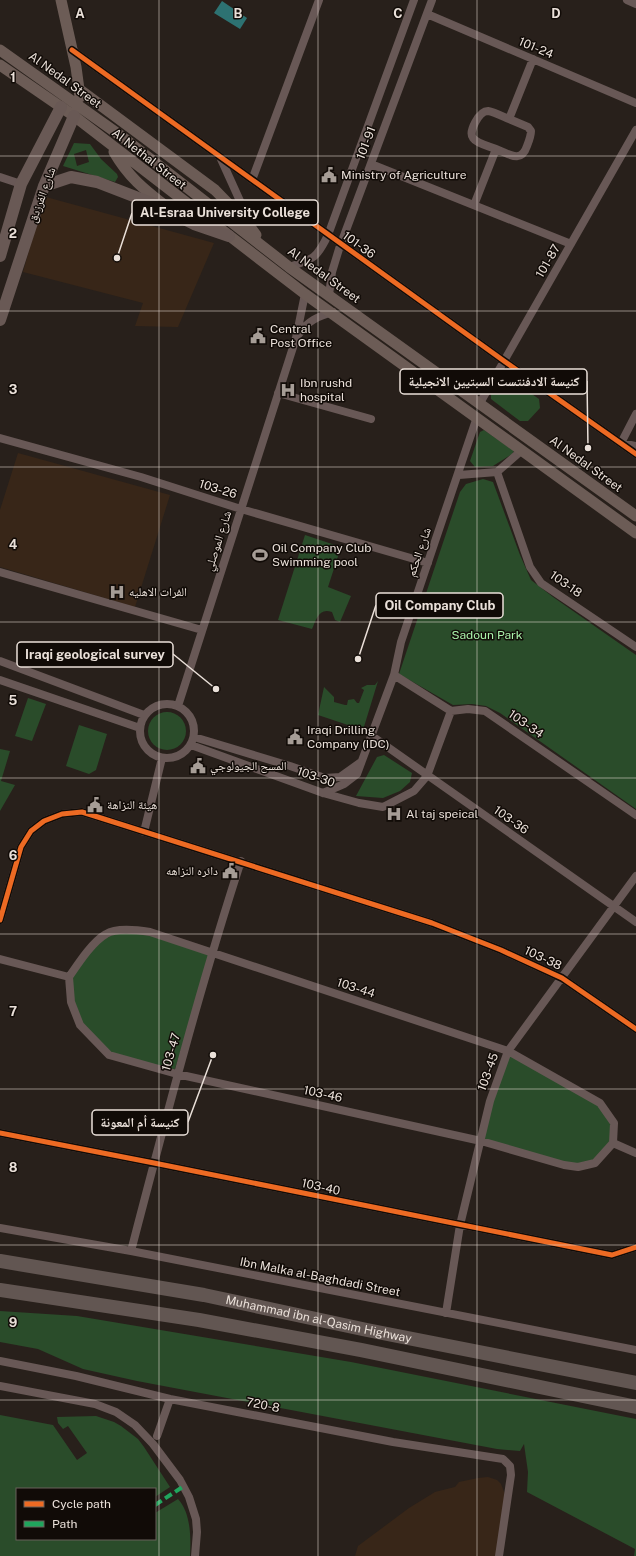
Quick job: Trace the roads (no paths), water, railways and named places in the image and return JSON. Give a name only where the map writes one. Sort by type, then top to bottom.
[{"type":"highway","points":[[0,1257],[44,1267]]},
{"type":"highway","name":"Muhammad ibn al-Qasim Highway","points":[[0,1261],[204,1294],[367,1330],[636,1383]]},
{"type":"highway","name":"Muhammad ibn al-Qasim Highway","points":[[0,1290],[199,1320],[361,1350],[636,1407]]},
{"type":"highway","points":[[0,1293],[42,1296]]},
{"type":"main road","points":[[61,0],[80,90],[80,97],[76,111]]},
{"type":"main road","name":"Al Nedal Street","points":[[0,50],[65,103],[76,111],[121,136],[289,267],[636,516]]},
{"type":"main road","name":"Al Nedal Street","points":[[0,65],[65,103]]},
{"type":"main road","points":[[65,103],[76,91],[80,90]]},
{"type":"main road","points":[[80,90],[215,190],[252,230],[261,245]]},
{"type":"main road","name":"شارع الفرزدق","points":[[0,256],[21,184],[65,103]]},
{"type":"main road","name":"شارع الفرزدق","points":[[0,320],[44,186],[76,111]]},
{"type":"main road","name":"Al Nethal Street","points":[[76,111],[111,146],[305,294],[333,312],[521,451],[636,533]]},
{"type":"main road","points":[[111,146],[126,172],[178,215]]},
{"type":"main road","points":[[151,160],[159,149]]},
{"type":"main road","points":[[44,186],[71,178],[97,182],[178,215],[194,224],[229,236]]},
{"type":"street","points":[[252,180],[319,0]]},
{"type":"street","name":"101-91","points":[[289,267],[314,258],[320,251],[328,235],[414,0]]},
{"type":"street","name":"101-91","points":[[329,295],[332,272],[341,244],[432,0]]},
{"type":"street","points":[[627,0],[636,4]]},
{"type":"street","name":"101-24","points":[[427,14],[636,103]]},
{"type":"street","name":"101-36","points":[[72,50],[504,362],[636,454]]},
{"type":"street","points":[[508,119],[533,59]]},
{"type":"street","points":[[488,111],[508,119],[528,127],[531,131],[531,135],[524,153],[521,156],[517,157],[496,149],[474,140],[472,137],[471,132],[479,116],[483,112],[488,111]]},
{"type":"street","name":"101-87","points":[[480,404],[636,130]]},
{"type":"street","points":[[474,205],[496,149]]},
{"type":"street","points":[[220,157],[252,230]]},
{"type":"street","points":[[371,164],[571,244]]},
{"type":"street","points":[[0,177],[21,184]]},
{"type":"street","name":"شارع الموصلي","points":[[178,706],[296,338],[305,294]]},
{"type":"street","name":"شارع الموصلي","points":[[296,338],[302,329],[310,322],[319,316],[333,312]]},
{"type":"street","points":[[278,394],[371,420]]},
{"type":"street","points":[[636,414],[621,443],[636,446]]},
{"type":"street","name":"شارع الحكم","points":[[323,793],[344,784],[357,774],[394,675],[401,642],[459,475],[477,417]]},
{"type":"street","name":"103-26","points":[[0,438],[141,477],[241,508],[428,562]]},
{"type":"street","points":[[459,475],[496,472],[521,451]]},
{"type":"street","name":"103-18","points":[[496,472],[530,567],[541,582],[636,647]]},
{"type":"street","points":[[0,572],[202,630]]},
{"type":"street","points":[[0,661],[144,716]]},
{"type":"street","points":[[394,675],[451,711],[427,776]]},
{"type":"street","points":[[0,680],[140,728]]},
{"type":"street","points":[[166,704],[178,706],[186,711],[194,727],[194,737],[191,745],[179,756],[162,758],[154,756],[148,751],[140,737],[140,728],[144,716],[154,707],[166,704]]},
{"type":"street","name":"103-34","points":[[451,711],[468,709],[484,711],[636,816]]},
{"type":"street","name":"103-36","points":[[372,736],[636,922]]},
{"type":"street","name":"103-30","points":[[194,737],[325,778],[340,777],[361,762]]},
{"type":"street","name":"103-30","points":[[191,745],[323,793],[358,803],[383,807],[414,791],[427,776]]},
{"type":"street","points":[[144,832],[162,758]]},
{"type":"street","name":"103-38","points":[[0,920],[21,847],[31,831],[44,821],[62,814],[82,812],[432,923],[501,950],[562,978],[636,1029]]},
{"type":"street","name":"103-47","points":[[131,1251],[177,1074],[211,953],[240,861]]},
{"type":"street","name":"103-45","points":[[446,1314],[460,1225],[490,1101],[508,1051],[636,876]]},
{"type":"street","name":"103-44","points":[[69,977],[86,953],[107,933],[129,929],[150,932],[508,1051],[600,1103],[614,1123],[612,1143]]},
{"type":"street","points":[[0,959],[69,977]]},
{"type":"street","name":"103-46","points":[[69,977],[71,1002],[80,1025],[109,1055],[177,1074],[481,1141],[564,1166],[578,1167],[595,1163],[612,1143]]},
{"type":"street","name":"103-40","points":[[0,1133],[612,1256],[636,1247]]},
{"type":"street","points":[[612,1143],[636,1153]]},
{"type":"street","name":"Ibn Malka al-Baghdadi Street","points":[[0,1228],[131,1251],[446,1314],[636,1350]]},
{"type":"street","name":"720-8","points":[[0,1361],[76,1376],[170,1399],[393,1442],[499,1457],[507,1462],[511,1470],[499,1556]]},
{"type":"street","points":[[0,1386],[83,1402],[106,1408],[126,1418],[135,1425],[153,1444],[180,1480],[189,1497],[196,1519],[197,1532],[195,1556]]},
{"type":"street","points":[[157,1436],[170,1399]]},
{"type":"water","points":[[222,1],[247,18],[240,29],[214,13]]},
{"type":"place","name":"Ministry of Agriculture","points":[[329,175]]},
{"type":"place","name":"Al-Esraa University College","points":[[117,258]]},
{"type":"place","name":"Central Post Office","points":[[258,336]]},
{"type":"place","name":"Ibn rushd hospital","points":[[288,390]]},
{"type":"place","name":"كنيسة الادفنتست السبتيين الانجيلية","points":[[588,448]]},
{"type":"place","name":"Oil Company Club Swimming pool","points":[[260,555]]},
{"type":"place","name":"الفرات الاهليه","points":[[117,592]]},
{"type":"place","name":"Oil Company Club","points":[[358,659]]},
{"type":"place","name":"Iraqi geological survey","points":[[216,689]]},
{"type":"place","name":"Iraqi Drilling Company (IDC)","points":[[295,737]]},
{"type":"place","name":"المسح الجيولوجي","points":[[198,766]]},
{"type":"place","name":"هيئة النزاهة","points":[[95,805]]},
{"type":"place","name":"Al taj speical","points":[[394,814]]},
{"type":"place","name":"دائره النزاهه","points":[[230,871]]},
{"type":"place","name":"كنيسة أم المعونة","points":[[213,1055]]},
{"type":"park label","name":"Sadoun Park","points":[[487,635]]}]
